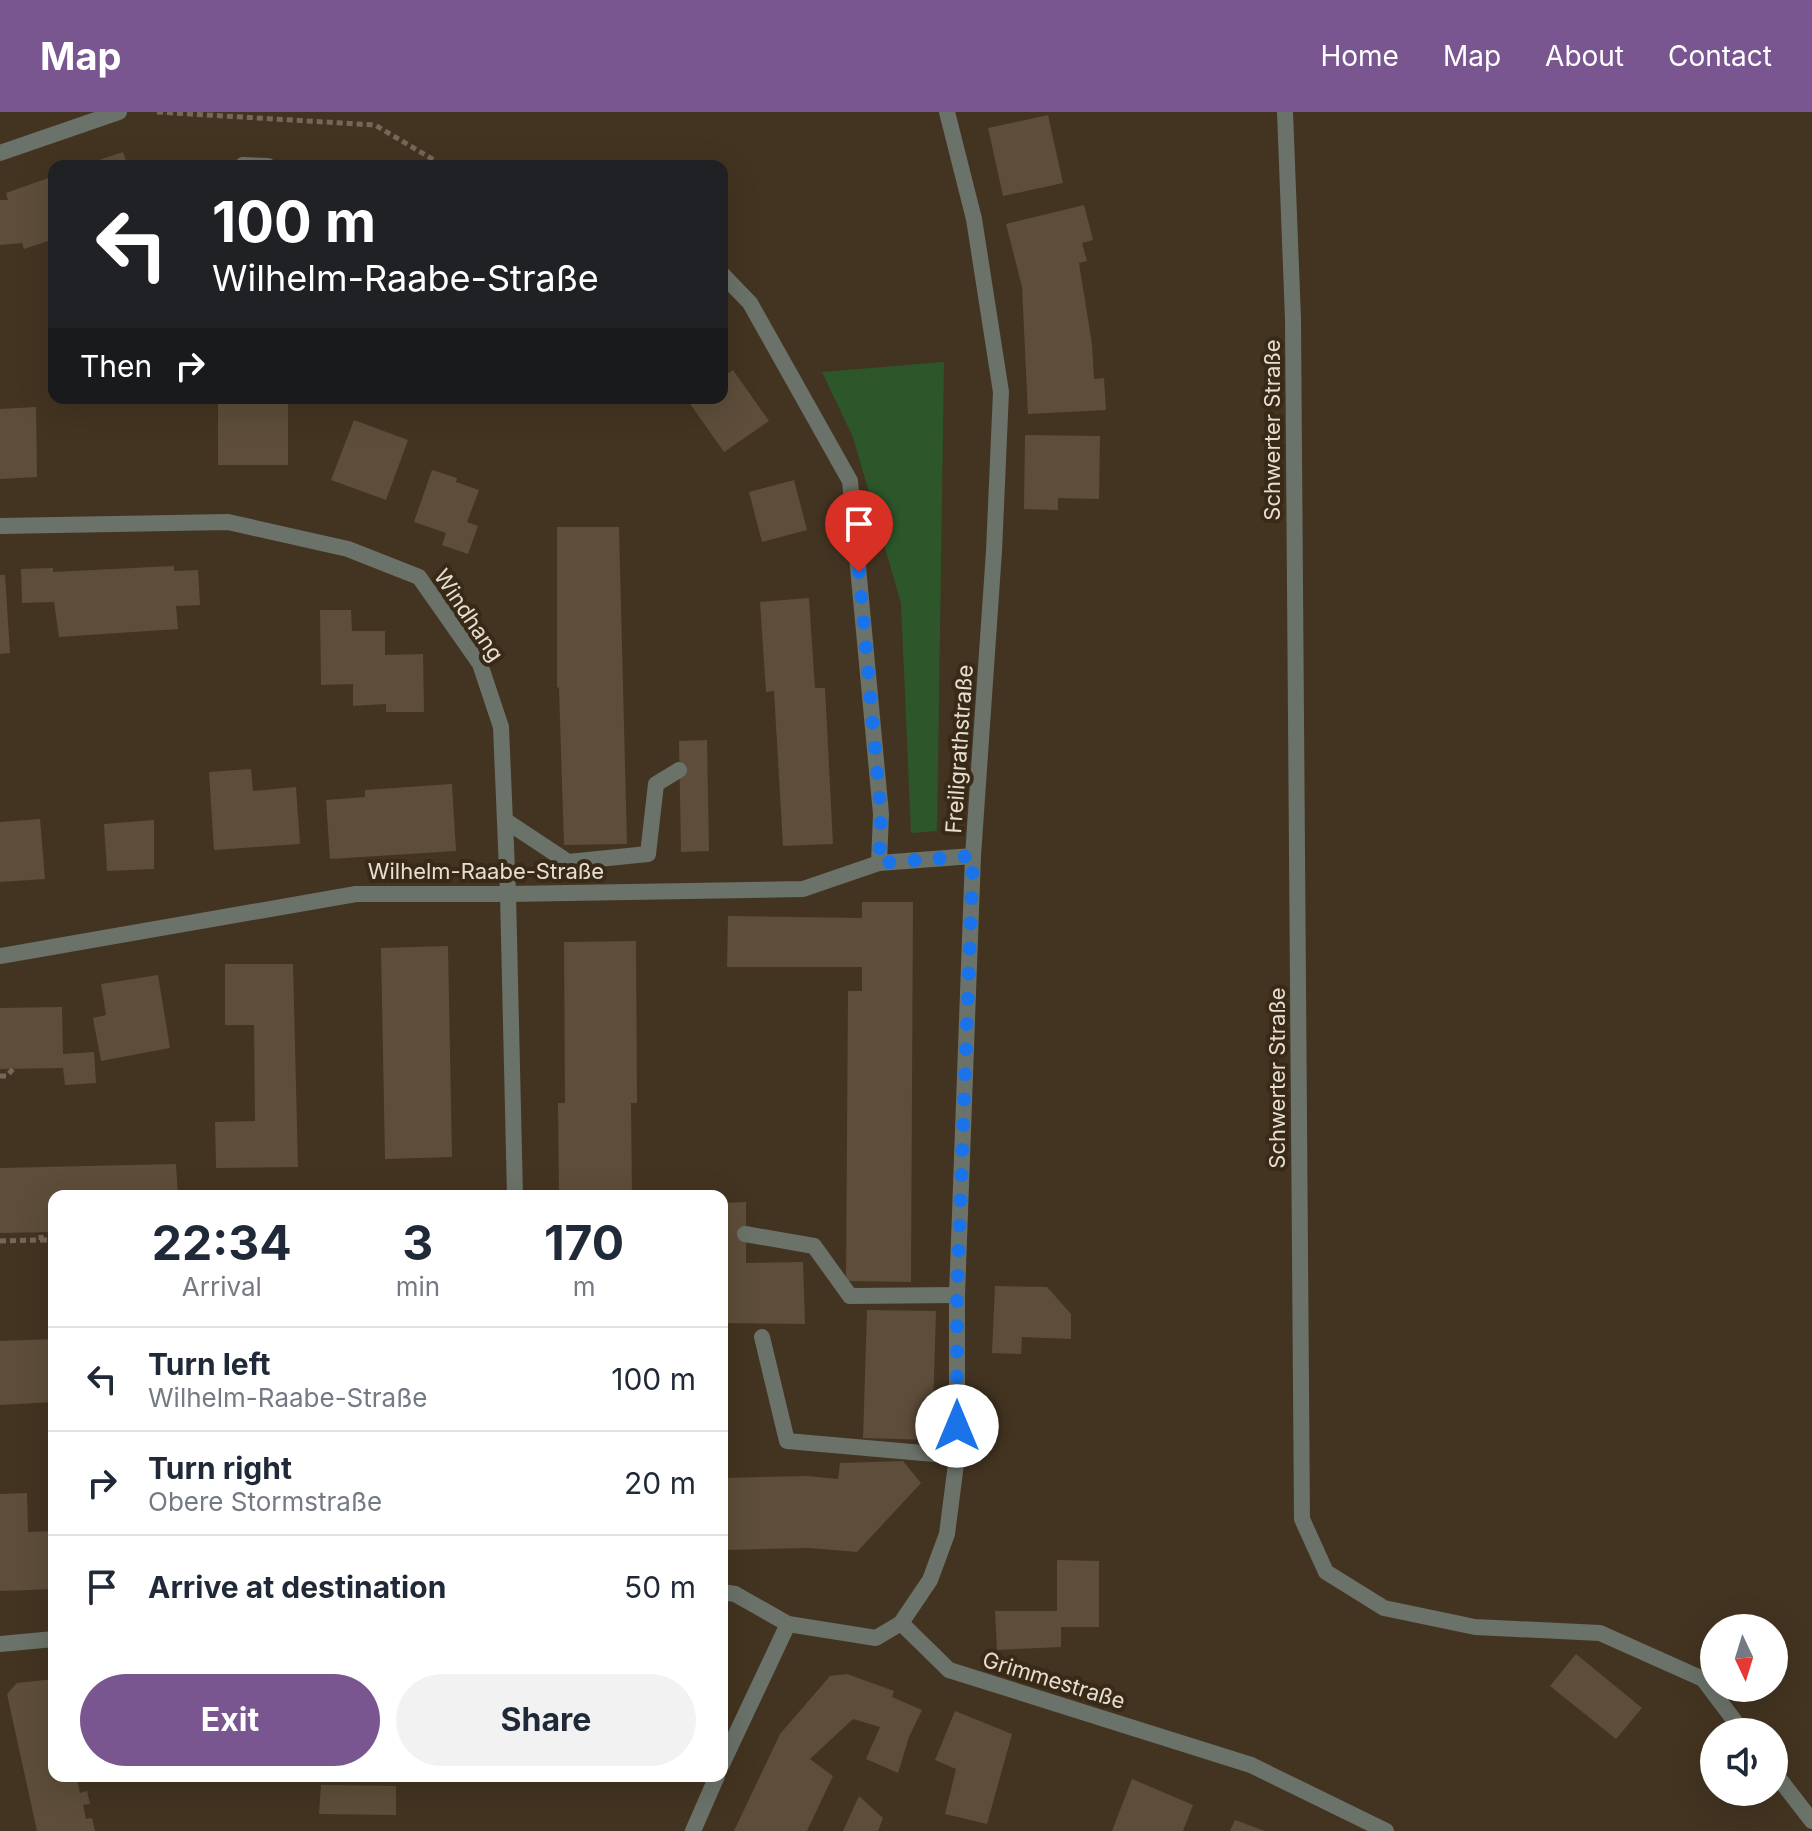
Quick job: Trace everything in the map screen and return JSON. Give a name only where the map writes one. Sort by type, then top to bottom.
[{"type":"street","points":[[0,153],[119,112]]},
{"type":"street","name":"Freiligrathstraße","points":[[901,1623],[930,1580],[947,1534],[957,1456],[957,1295],[973,856],[994,551],[1001,392],[974,219],[947,112]]},
{"type":"street","name":"Schwerter Straße","points":[[1285,112],[1293,335],[1302,1519],[1326,1572],[1384,1608],[1475,1627],[1600,1633],[1703,1679],[1732,1718]]},
{"type":"street","points":[[728,280],[750,303],[850,481],[881,814],[879,863]]},
{"type":"street","name":"Windhang","points":[[0,526],[228,522],[348,549],[419,577],[480,664],[501,727],[515,1190]]},
{"type":"street","points":[[506,821],[568,862],[648,854],[656,784],[679,770]]},
{"type":"street","name":"Wilhelm-Raabe-Straße","points":[[0,956],[356,894],[803,889],[879,863],[973,856]]},
{"type":"street","points":[[745,1234],[814,1246],[850,1296],[957,1295]]},
{"type":"street","points":[[762,1337],[787,1441],[957,1456]]},
{"type":"street","points":[[728,1593],[788,1624],[876,1638],[901,1623]]},
{"type":"street","name":"Grimmestraße","points":[[901,1623],[949,1670],[1251,1765],[1386,1831]]},
{"type":"street","points":[[728,1751],[788,1624]]},
{"type":"street","points":[[0,1644],[48,1640]]},
{"type":"street","points":[[693,1831],[714,1782]]},
{"type":"street","points":[[1788,1790],[1812,1821]]},
{"type":"path","points":[[157,112],[375,125],[434,160]]},
{"type":"path","points":[[0,1076],[7,1076],[13,1069]]},
{"type":"path","points":[[41,1232],[41,1240]]},
{"type":"path","points":[[0,1241],[48,1240]]},
{"type":"green space","points":[[944,362],[937,831],[911,833],[901,603],[853,437],[822,372]]},
{"type":"building","points":[[1048,115],[1063,183],[1003,196],[988,128]]},
{"type":"building","points":[[123,152],[126,160],[99,160]]},
{"type":"building","points":[[48,178],[48,241],[24,249],[22,243],[0,245],[0,200],[8,200],[6,193]]},
{"type":"building","points":[[1084,205],[1093,240],[1082,243],[1087,261],[1079,263],[1092,344],[1094,379],[1104,378],[1106,410],[1028,414],[1022,287],[1006,224]]},
{"type":"building","points":[[733,370],[769,421],[724,452],[690,404],[728,404],[728,373]]},
{"type":"building","points":[[218,404],[288,404],[288,465],[218,465]]},
{"type":"building","points":[[36,407],[37,477],[0,479],[0,409]]},
{"type":"building","points":[[354,420],[408,440],[386,500],[331,480]]},
{"type":"building","points":[[1025,435],[1100,436],[1099,499],[1058,498],[1058,510],[1024,509]]},
{"type":"building","points":[[432,470],[457,478],[456,482],[479,490],[467,522],[478,526],[468,554],[442,545],[446,533],[414,522]]},
{"type":"building","points":[[794,480],[807,530],[762,542],[749,492]]},
{"type":"building","points":[[557,527],[619,527],[627,844],[564,845],[557,687]]},
{"type":"building","points":[[174,566],[174,571],[198,570],[200,605],[176,606],[178,629],[59,637],[54,602],[22,603],[21,569],[53,568],[53,572]]},
{"type":"building","points":[[0,575],[5,575],[10,653],[0,654]]},
{"type":"building","points":[[809,598],[815,688],[825,688],[833,844],[783,846],[774,691],[766,692],[760,602]]},
{"type":"building","points":[[320,610],[351,610],[352,631],[385,631],[385,655],[423,654],[424,712],[386,712],[386,704],[353,706],[353,684],[321,685]]},
{"type":"building","points":[[707,740],[709,851],[681,852],[679,741]]},
{"type":"building","points":[[251,769],[253,791],[296,787],[300,844],[214,850],[209,772]]},
{"type":"building","points":[[452,784],[456,851],[330,859],[326,800],[365,797],[365,790]]},
{"type":"building","points":[[40,819],[45,879],[0,882],[0,822]]},
{"type":"building","points":[[154,820],[154,869],[107,871],[104,824]]},
{"type":"building","points":[[862,902],[913,902],[911,1282],[846,1281],[848,991],[862,991],[862,967],[727,967],[728,916],[862,918]]},
{"type":"building","points":[[636,941],[637,1103],[631,1103],[632,1190],[559,1190],[558,1103],[565,1103],[564,942]]},
{"type":"building","points":[[448,946],[452,1157],[385,1159],[381,948]]},
{"type":"building","points":[[225,964],[293,964],[298,1167],[216,1168],[215,1122],[255,1121],[254,1025],[225,1025]]},
{"type":"building","points":[[158,975],[170,1048],[101,1061],[93,1018],[106,1015],[101,984]]},
{"type":"building","points":[[62,1007],[63,1054],[94,1052],[96,1083],[65,1085],[63,1068],[0,1069],[0,1008]]},
{"type":"building","points":[[176,1164],[178,1190],[48,1190],[48,1232],[0,1233],[0,1168]]},
{"type":"building","points":[[746,1202],[746,1263],[803,1262],[805,1324],[728,1323],[728,1203]]},
{"type":"building","points":[[995,1286],[1047,1287],[1071,1314],[1071,1339],[1022,1337],[1021,1354],[992,1353]]},
{"type":"building","points":[[867,1310],[936,1311],[932,1440],[863,1438]]},
{"type":"building","points":[[48,1339],[48,1402],[0,1405],[0,1341]]},
{"type":"building","points":[[903,1461],[921,1483],[857,1552],[809,1548],[728,1550],[728,1478],[807,1476],[838,1479],[840,1463]]},
{"type":"building","points":[[27,1493],[28,1532],[48,1531],[48,1589],[0,1591],[0,1494]]},
{"type":"building","points":[[1057,1560],[1099,1561],[1099,1627],[1061,1627],[1061,1647],[997,1650],[995,1611],[1057,1611]]},
{"type":"building","points":[[1576,1654],[1642,1708],[1616,1739],[1550,1686]]},
{"type":"building","points":[[847,1674],[894,1691],[892,1697],[922,1710],[909,1737],[898,1773],[866,1759],[880,1727],[853,1719],[810,1759],[833,1776],[807,1831],[734,1831],[780,1734],[830,1676]]},
{"type":"building","points":[[48,1680],[48,1782],[77,1782],[80,1793],[87,1791],[90,1804],[83,1805],[86,1819],[92,1818],[95,1831],[37,1831],[7,1694],[17,1683]]},
{"type":"building","points":[[955,1711],[1012,1734],[987,1824],[945,1814],[956,1769],[935,1760]]},
{"type":"building","points":[[1132,1779],[1193,1805],[1183,1831],[1112,1831]]},
{"type":"building","points":[[321,1785],[396,1786],[396,1815],[319,1814]]},
{"type":"building","points":[[859,1796],[883,1818],[878,1831],[843,1831]]},
{"type":"building","points":[[1235,1820],[1265,1831],[1230,1831]]},
{"type":"route","points":[[859,572],[881,814],[879,863],[973,856],[957,1295],[957,1426]]}]
